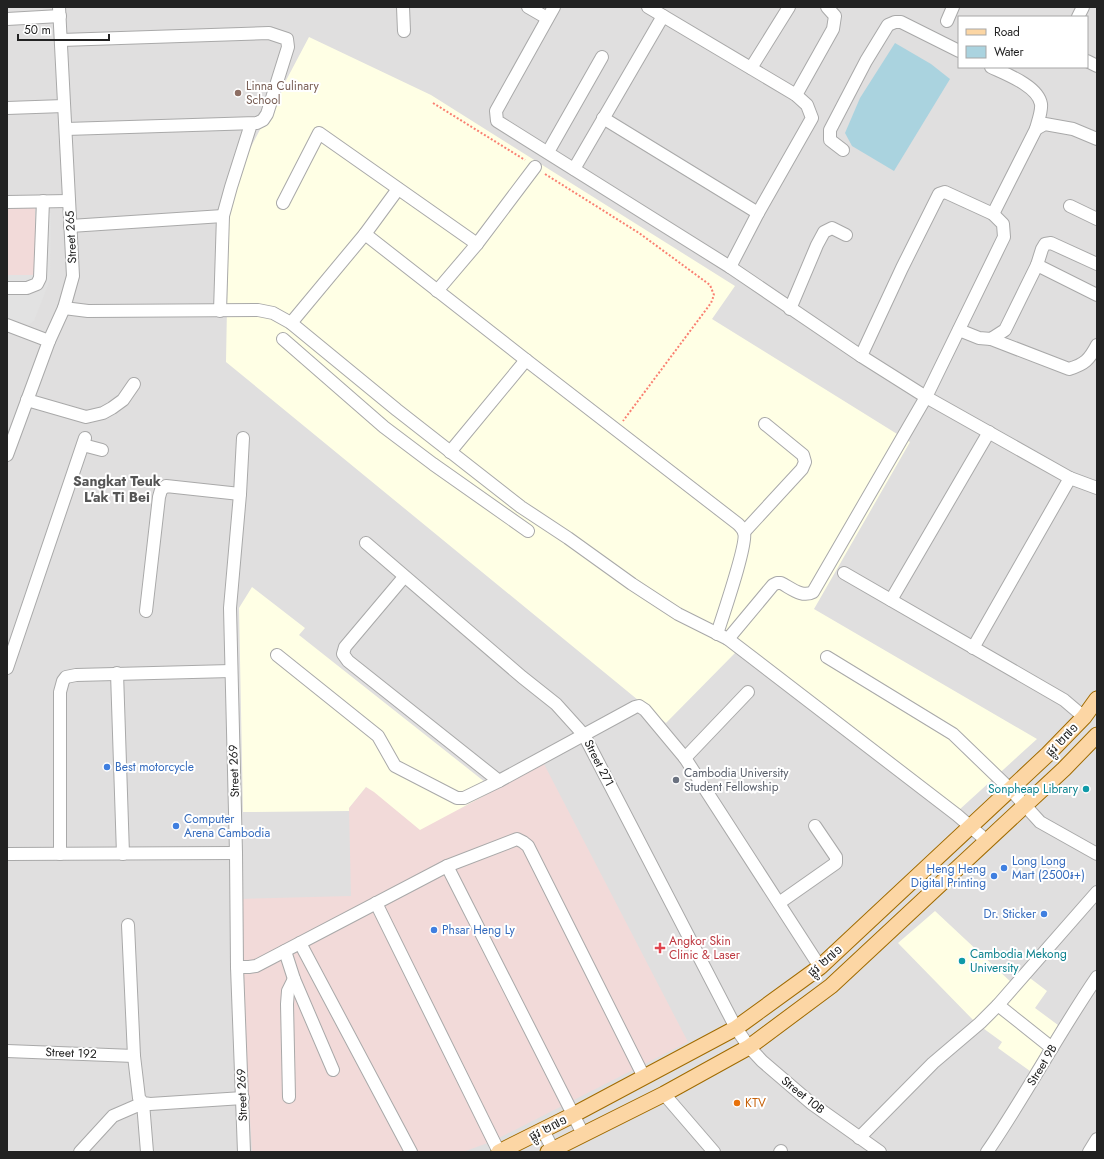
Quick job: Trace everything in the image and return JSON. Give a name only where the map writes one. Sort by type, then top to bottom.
[{"type":"main road","name":"ផ្លូវ ២៧១","points":[[499,1152],[573,1115],[736,1028],[820,967],[1011,790],[1084,717],[1097,699]]},
{"type":"main road","name":"ផ្លូវ ២៧១","points":[[552,1151],[664,1094],[749,1047],[831,986],[1025,806],[1097,735]]},
{"type":"street","points":[[404,7],[404,30]]},
{"type":"street","points":[[528,7],[547,18]]},
{"type":"street","points":[[554,7],[496,111],[497,121],[730,267],[861,356],[926,397],[1070,478],[1097,488]]},
{"type":"street","points":[[648,7],[796,95],[807,105],[812,118],[730,267]]},
{"type":"street","points":[[751,68],[789,7]]},
{"type":"street","points":[[796,95],[833,29],[835,16],[827,7]]},
{"type":"street","points":[[947,21],[953,7]]},
{"type":"street","points":[[1078,16],[1083,7]]},
{"type":"street","points":[[7,18],[59,12]]},
{"type":"street","name":"Street 265","points":[[7,455],[12,425],[27,400],[49,340],[64,308],[73,276],[62,40],[59,12]]},
{"type":"street","points":[[574,169],[663,16]]},
{"type":"street","points":[[843,150],[830,140],[830,130],[866,61],[888,25],[895,22],[900,22],[958,51]]},
{"type":"street","points":[[62,40],[269,33],[279,35],[287,39],[288,47],[267,114],[263,120],[257,123],[66,129]]},
{"type":"street","points":[[548,152],[602,57]]},
{"type":"street","points":[[1088,62],[1097,66]]},
{"type":"street","points":[[993,68],[1024,84],[1037,94],[1041,104],[1036,129],[993,214]]},
{"type":"street","points":[[7,108],[64,106]]},
{"type":"street","points":[[603,118],[758,214]]},
{"type":"street","points":[[220,311],[223,216],[251,124]]},
{"type":"street","points":[[1036,129],[1045,124],[1073,129],[1097,139]]},
{"type":"street","points":[[283,203],[319,133],[477,244]]},
{"type":"street","points":[[437,291],[477,244],[536,167]]},
{"type":"street","points":[[291,323],[365,234],[398,189]]},
{"type":"street","points":[[728,639],[773,585],[781,583],[802,594],[813,592],[926,397],[1004,237],[1003,224],[993,214],[945,192],[939,194],[902,268],[861,356]]},
{"type":"street","points":[[7,288],[27,288],[37,284],[40,278],[43,201]]},
{"type":"street","points":[[7,202],[69,202]]},
{"type":"street","points":[[1070,206],[1097,219]]},
{"type":"street","points":[[70,226],[223,216]]},
{"type":"street","points":[[790,308],[824,232],[832,228],[846,235]]},
{"type":"street","points":[[365,234],[738,524],[744,532]]},
{"type":"street","points":[[991,339],[1005,330],[1037,265],[1045,244],[1051,243],[1097,264]]},
{"type":"street","points":[[1037,265],[1097,295]]},
{"type":"street","points":[[64,308],[88,311],[258,310],[273,313],[291,323],[397,410],[521,507],[678,614],[728,639],[971,826],[987,841]]},
{"type":"street","points":[[7,325],[49,340]]},
{"type":"street","points":[[959,330],[979,338],[991,339],[1069,369],[1082,365],[1092,354],[1097,345]]},
{"type":"street","points":[[283,339],[384,427],[433,464],[528,531]]},
{"type":"street","points":[[450,452],[526,360]]},
{"type":"street","points":[[27,400],[86,417],[102,413],[112,408],[123,400],[134,384]]},
{"type":"street","points":[[384,427],[397,410]]},
{"type":"street","points":[[717,634],[734,579],[743,543],[744,532],[802,469],[804,462],[803,455],[764,424]]},
{"type":"street","points":[[891,600],[989,432]]},
{"type":"street","name":"Street 269","points":[[243,438],[240,494],[230,608],[238,967],[244,1152]]},
{"type":"street","points":[[7,668],[84,441],[102,450]]},
{"type":"street","points":[[973,648],[1070,478]]},
{"type":"street","points":[[146,611],[161,490],[166,486],[240,494]]},
{"type":"street","name":"Street 271","points":[[366,543],[404,577],[556,704],[584,735],[736,1028]]},
{"type":"street","points":[[844,573],[1064,700],[1084,717]]},
{"type":"street","points":[[404,577],[345,647],[343,654],[348,661],[499,781]]},
{"type":"street","points":[[277,655],[378,736],[395,766],[457,798],[464,798],[499,781],[639,706],[645,710],[685,758],[820,967]]},
{"type":"street","points":[[828,657],[953,734],[1011,790],[1040,822],[1097,854]]},
{"type":"street","points":[[60,854],[60,692],[63,681],[66,677],[76,675],[117,673],[231,671]]},
{"type":"street","points":[[117,673],[123,854]]},
{"type":"street","points":[[685,758],[748,692]]},
{"type":"street","points":[[779,903],[836,863],[836,857],[815,826]]},
{"type":"street","points":[[238,967],[249,968],[256,966],[447,866],[517,840],[528,846],[644,1077]]},
{"type":"street","points":[[7,854],[236,853]]},
{"type":"street","points":[[447,866],[583,1134]]},
{"type":"street","points":[[859,1138],[933,1063],[980,1023],[998,1005],[1097,892]]},
{"type":"street","points":[[376,903],[499,1152]]},
{"type":"street","points":[[128,925],[134,1056],[139,1098],[143,1103],[147,1152]]},
{"type":"street","points":[[300,943],[411,1152]]},
{"type":"street","points":[[285,951],[294,979],[333,1070]]},
{"type":"street","name":"Street 9B","points":[[987,1152],[1097,977]]},
{"type":"street","points":[[289,1097],[287,1004],[288,991],[294,979]]},
{"type":"street","points":[[998,1005],[1052,1048]]},
{"type":"street","name":"Street 10B","points":[[736,1028],[749,1047],[762,1061],[811,1103],[880,1152]]},
{"type":"street","name":"Street 192","points":[[7,1051],[134,1056]]},
{"type":"street","points":[[664,1094],[714,1152]]},
{"type":"street","points":[[80,1152],[113,1116],[143,1103],[150,1104],[243,1098]]},
{"type":"street","points":[[543,1130],[552,1151]]},
{"type":"street","points":[[1089,1152],[1097,1139]]},
{"type":"path","points":[[433,103],[639,233],[710,285],[714,295],[711,303],[616,430]]},
{"type":"shaded area","points":[[7,7],[1097,7],[1097,1152],[7,1152]]},
{"type":"shaded area","points":[[309,37],[431,95],[735,286],[712,319],[910,442],[814,609],[1037,739],[959,810],[738,640],[735,653],[666,723],[226,362],[229,196],[244,160]]},
{"type":"shaded area","points":[[35,204],[35,275],[7,275],[7,205]]},
{"type":"shaded area","points":[[35,213],[51,213],[50,280],[34,321],[28,325],[7,318],[7,275],[35,275]]},
{"type":"shaded area","points":[[252,587],[305,628],[299,635],[495,790],[420,830],[366,787],[349,808],[349,811],[243,812],[239,608]]},
{"type":"shaded area","name":"Phsar Heng Ly","points":[[544,764],[688,1042],[493,1141],[463,1152],[252,1152],[241,975],[238,899],[351,896],[349,808],[366,787],[374,791],[460,809],[502,785]]},
{"type":"shaded area","points":[[935,911],[1012,983],[1022,972],[1047,991],[1035,1008],[1058,1025],[1030,1071],[998,1048],[1002,1042],[976,1023],[898,943]]},
{"type":"water","points":[[895,43],[931,64],[950,79],[894,171],[852,146],[845,133],[860,98]]},
{"type":"place","name":"Linna Culinary School","points":[[238,93]]},
{"type":"place","name":"Best motorcycle","points":[[107,767]]},
{"type":"place","name":"Cambodia University Student Fellowship","points":[[676,780]]},
{"type":"place","name":"Sonpheap Library","points":[[1086,789]]},
{"type":"place","name":"Computer Arena Cambodia","points":[[176,826]]},
{"type":"place","name":"Long Long Mart (2500៛+)","points":[[1004,868]]},
{"type":"place","name":"Heng Heng Digital Printing","points":[[994,876]]},
{"type":"place","name":"Dr. Sticker","points":[[1044,914]]},
{"type":"place","name":"Phsar Heng Ly","points":[[434,930]]},
{"type":"place","name":"Angkor Skin Clinic & Laser","points":[[660,948]]},
{"type":"place","name":"Cambodia Mekong University","points":[[962,961]]},
{"type":"place","name":"KTV","points":[[737,1103]]},
{"type":"district","name":"Sangkat Teuk L'ak Ti Bei","points":[[117,490]]}]
